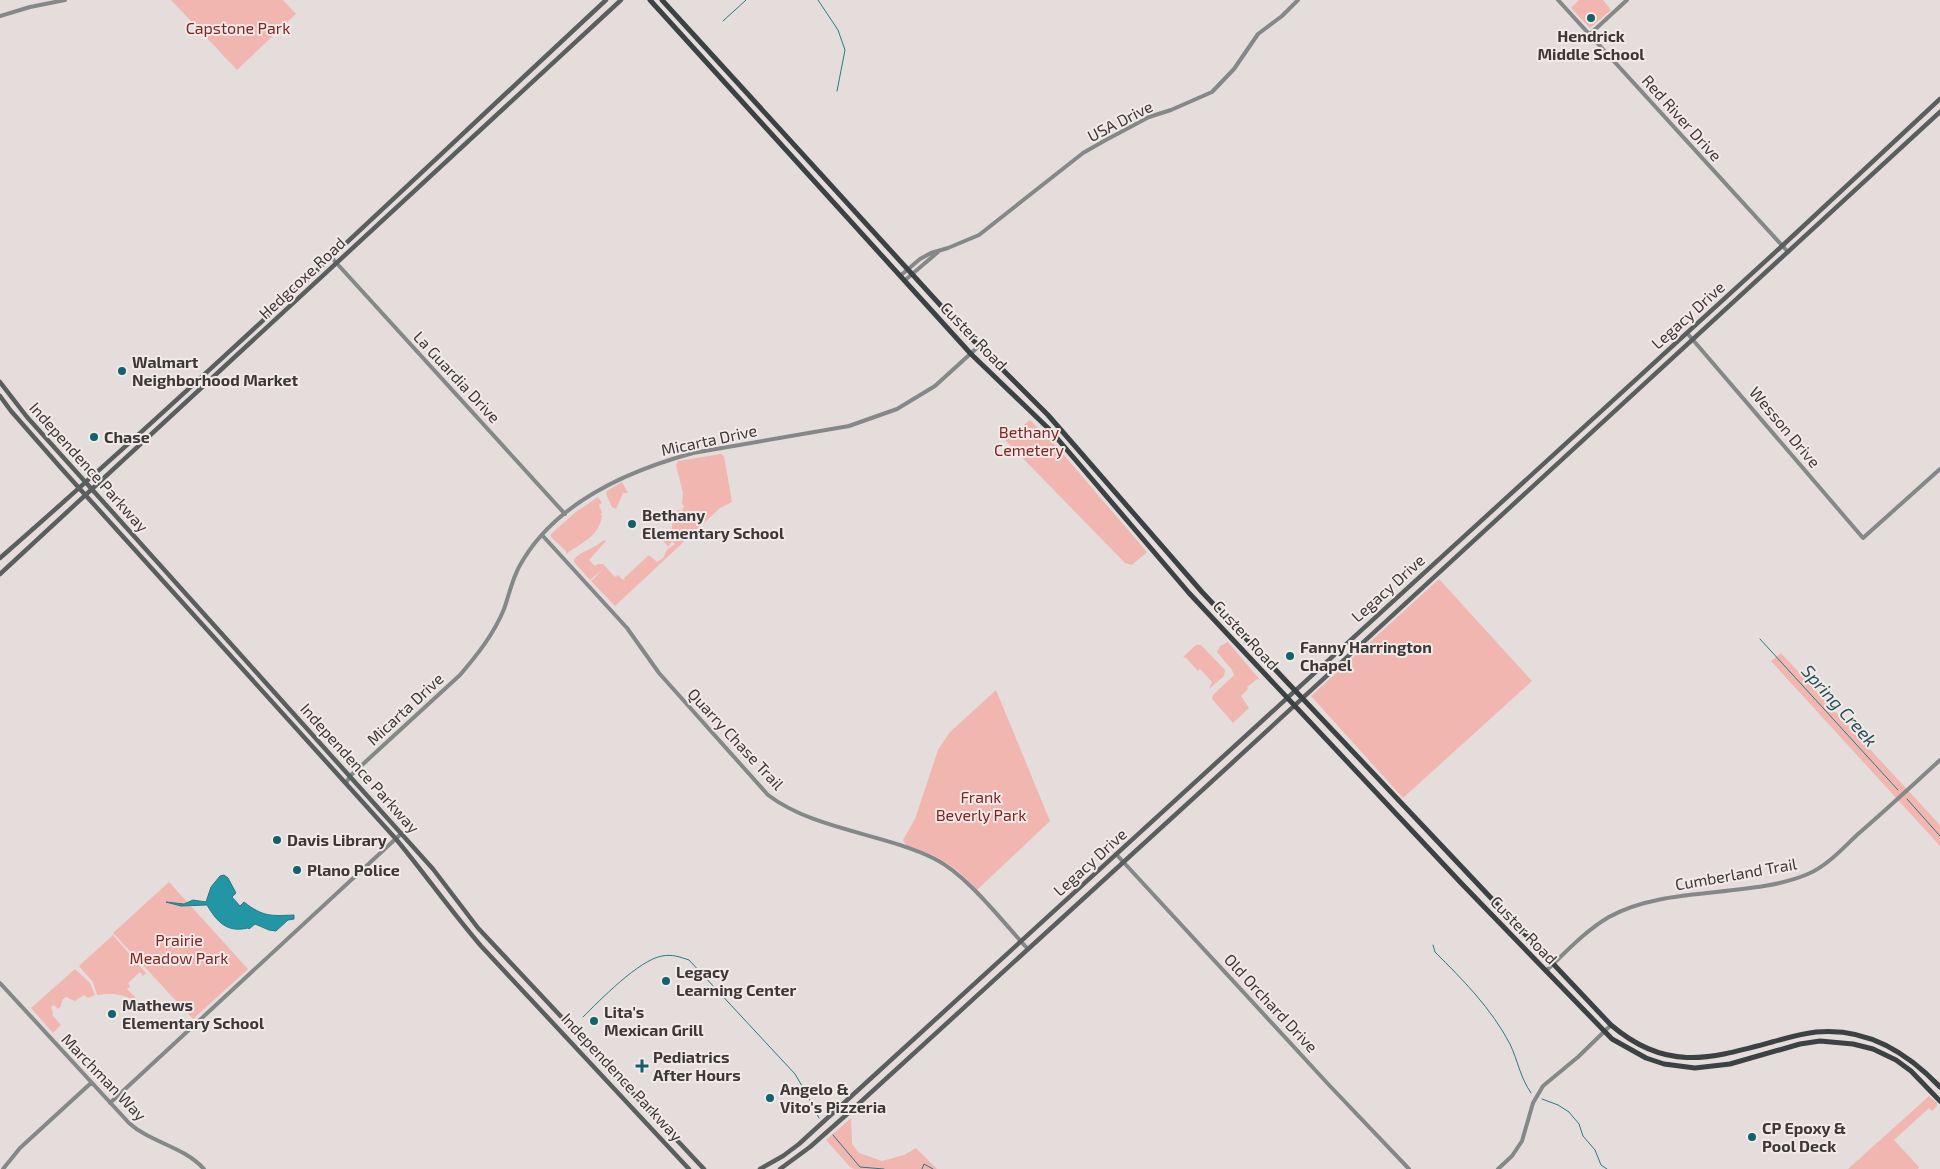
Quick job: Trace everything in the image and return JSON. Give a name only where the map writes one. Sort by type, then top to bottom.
[{"type":"main road","name":"Hedgcoxe Road","points":[[0,558],[331,257],[606,0]]},
{"type":"main road","name":"Hedgcoxe Road","points":[[0,574],[621,0]]},
{"type":"main road","name":"Custer Road","points":[[650,0],[971,354],[1050,430],[1189,593],[1604,1032],[1620,1045],[1638,1055],[1678,1067],[1712,1067],[1730,1064],[1800,1044],[1820,1041],[1843,1042],[1872,1049],[1896,1060],[1911,1071],[1940,1101]]},
{"type":"main road","name":"Custer Road","points":[[662,0],[909,272],[979,346],[1048,414],[1175,562],[1295,691],[1404,804],[1610,1026],[1645,1048],[1680,1058],[1709,1058],[1805,1034],[1823,1032],[1865,1036],[1895,1049],[1918,1065],[1940,1087]]},
{"type":"main road","points":[[683,37],[689,31]]},
{"type":"main road","points":[[552,50],[559,57]]},
{"type":"main road","name":"Legacy Drive","points":[[760,1169],[799,1144],[1782,246],[1940,99]]},
{"type":"main road","name":"Legacy Drive","points":[[780,1169],[810,1147],[1232,763],[1940,112]]},
{"type":"main road","name":"Independence Parkway","points":[[0,382],[35,426],[402,833],[438,875],[478,928],[704,1169]]},
{"type":"main road","name":"Independence Parkway","points":[[0,396],[29,432],[396,839],[481,946],[689,1169]]},
{"type":"main road","points":[[29,432],[35,426]]},
{"type":"main road","points":[[140,432],[147,439]]},
{"type":"main road","points":[[1227,633],[1235,626]]},
{"type":"main road","points":[[1346,644],[1352,652]]},
{"type":"main road","points":[[1342,755],[1349,748]]},
{"type":"main road","points":[[1225,755],[1232,763]]},
{"type":"main road","points":[[1495,917],[1502,911]]},
{"type":"main road","points":[[1843,1042],[1844,1033]]},
{"type":"main road","points":[[1678,1067],[1680,1058]]},
{"type":"main road","points":[[632,1108],[640,1100]]},
{"type":"main road","points":[[783,1156],[788,1164]]},
{"type":"street","points":[[0,16],[30,7],[65,0]]},
{"type":"street","name":"USA Drive","points":[[902,278],[940,250],[979,235],[1077,158],[1104,141],[1149,117],[1171,110],[1212,92],[1234,68],[1258,34],[1282,16],[1298,0]]},
{"type":"street","name":"Red River Drive","points":[[1558,0],[1788,252]]},
{"type":"street","points":[[1589,35],[1627,0]]},
{"type":"street","name":"La Guardia Drive","points":[[331,257],[565,514]]},
{"type":"street","name":"Wesson Drive","points":[[1687,333],[1863,538],[1940,469]]},
{"type":"street","name":"Micarta Drive","points":[[344,781],[460,675],[486,643],[503,611],[518,570],[533,545],[580,502],[612,482],[670,459],[693,453],[849,426],[897,409],[940,382],[979,346]]},
{"type":"street","name":"Quarry Chase Trail","points":[[542,535],[627,628],[658,673],[768,795],[801,814],[935,859],[961,877],[1028,948]]},
{"type":"street","name":"Cumberland Trail","points":[[1546,971],[1587,933],[1609,917],[1630,908],[1673,898],[1778,882],[1811,873],[1824,865],[1940,760]]},
{"type":"street","points":[[110,1103],[402,833]]},
{"type":"street","name":"Old Orchard Drive","points":[[1116,854],[1409,1169]]},
{"type":"street","name":"Marchman Way","points":[[0,983],[91,1083],[139,1132],[186,1154],[196,1160],[204,1169]]},
{"type":"street","points":[[1498,1169],[1512,1156],[1522,1141],[1533,1103],[1543,1086],[1578,1057],[1610,1026]]},
{"type":"street","points":[[3,1169],[20,1148],[91,1083]]},
{"type":"green space","name":"Capstone Park","points":[[171,0],[283,0],[296,14],[237,70]]},
{"type":"green space","name":"Hendrick Middle School","points":[[1579,0],[1603,0],[1611,10],[1590,28],[1571,8]]},
{"type":"green space","name":"Bethany Cemetery","points":[[1030,420],[1057,447],[1147,552],[1132,565],[1125,563],[1005,440]]},
{"type":"green space","points":[[721,454],[724,456],[732,502],[720,508],[615,606],[591,581],[604,568],[590,580],[574,562],[574,559],[604,540],[606,541],[589,560],[595,566],[603,564],[615,577],[618,575],[625,580],[624,578],[649,555],[657,562],[663,558],[667,550],[675,544],[672,541],[667,549],[668,546],[664,542],[668,536],[672,538],[669,535],[672,528],[673,515],[678,510],[682,511],[684,506],[682,504],[683,493],[676,465],[678,461]]},
{"type":"green space","points":[[622,482],[628,493],[623,493],[616,509],[612,507],[606,494],[607,491]]},
{"type":"green space","points":[[598,497],[602,503],[599,505],[602,513],[600,515],[602,515],[598,528],[594,534],[566,554],[566,551],[551,537],[551,534],[577,511]]},
{"type":"green space","points":[[1439,579],[1532,681],[1403,798],[1311,696]]},
{"type":"green space","points":[[1228,642],[1260,680],[1257,679],[1247,687],[1248,689],[1241,696],[1249,708],[1233,723],[1212,699],[1213,695],[1234,675],[1217,652],[1220,646]]},
{"type":"green space","points":[[1196,645],[1201,645],[1225,670],[1224,676],[1209,689],[1212,682],[1200,669],[1198,671],[1183,657]]},
{"type":"green space","points":[[1781,653],[1940,825],[1940,846],[1771,661]]},
{"type":"green space","name":"Frank Beverly Park","points":[[996,690],[1050,821],[977,890],[953,867],[936,857],[906,845],[903,840],[915,819],[938,750],[949,733]]},
{"type":"green space","name":"Prairie Meadow Park","points":[[169,882],[248,969],[193,1019],[113,933]]},
{"type":"green space","points":[[113,935],[146,973],[143,976],[140,972],[128,983],[130,986],[127,989],[138,1000],[136,1002],[117,994],[97,995],[93,982],[79,966]]},
{"type":"green space","points":[[75,969],[90,983],[95,995],[88,998],[84,995],[75,1001],[66,997],[62,1000],[61,1006],[58,1009],[54,1005],[51,1007],[52,1015],[61,1025],[53,1033],[31,1008]]},
{"type":"green space","points":[[1929,1096],[1937,1103],[1937,1106],[1932,1111],[1929,1108],[1894,1140],[1919,1167],[1918,1169],[1848,1169]]},
{"type":"green space","points":[[851,1118],[852,1144],[859,1153],[882,1161],[904,1155],[916,1148],[937,1169],[854,1169],[850,1167],[826,1140]]},
{"type":"water","points":[[224,875],[228,878],[236,893],[232,897],[240,906],[244,902],[262,913],[294,915],[294,919],[288,920],[276,931],[255,924],[249,929],[234,929],[223,925],[207,905],[181,906],[166,902],[184,904],[193,900],[206,902],[211,887],[220,876]]},
{"type":"waterway","points":[[723,21],[746,0]]},
{"type":"waterway","points":[[818,0],[838,30],[845,50],[837,91]]},
{"type":"waterway","name":"Spring Creek","points":[[1760,639],[1898,790]]},
{"type":"waterway","name":"Spring Creek","points":[[1907,799],[1940,836]]},
{"type":"waterway","name":"Spring Creek","points":[[1433,945],[1435,952],[1476,995],[1494,1018],[1510,1044],[1524,1081],[1531,1093]]},
{"type":"waterway","points":[[583,1017],[620,982],[653,959],[669,955],[689,960],[795,1074],[819,1118]]},
{"type":"waterway","name":"Spring Creek","points":[[1542,1099],[1558,1105],[1569,1112],[1579,1124],[1583,1136],[1595,1150],[1601,1165],[1607,1169]]},
{"type":"waterway","points":[[833,1135],[860,1167],[884,1169]]},
{"type":"waterway","points":[[922,1169],[924,1164],[933,1169]]},
{"type":"place","name":"Hendrick Middle School","points":[[1591,18]]},
{"type":"place","name":"Walmart Neighborhood Market","points":[[122,371]]},
{"type":"place","name":"Chase","points":[[94,437]]},
{"type":"place","name":"Bethany Elementary School","points":[[632,524]]},
{"type":"place","name":"Fanny Harrington Chapel","points":[[1290,656]]},
{"type":"place","name":"Davis Library","points":[[277,840]]},
{"type":"place","name":"Plano Police","points":[[297,870]]},
{"type":"place","name":"Legacy Learning Center","points":[[666,981]]},
{"type":"place","name":"Mathews Elementary School","points":[[112,1014]]},
{"type":"place","name":"Lita's Mexican Grill","points":[[594,1021]]},
{"type":"place","name":"Pediatrics After Hours","points":[[642,1066]]},
{"type":"place","name":"Angelo & Vito's Pizzeria","points":[[770,1098]]},
{"type":"place","name":"CP Epoxy & Pool Deck","points":[[1752,1137]]}]
